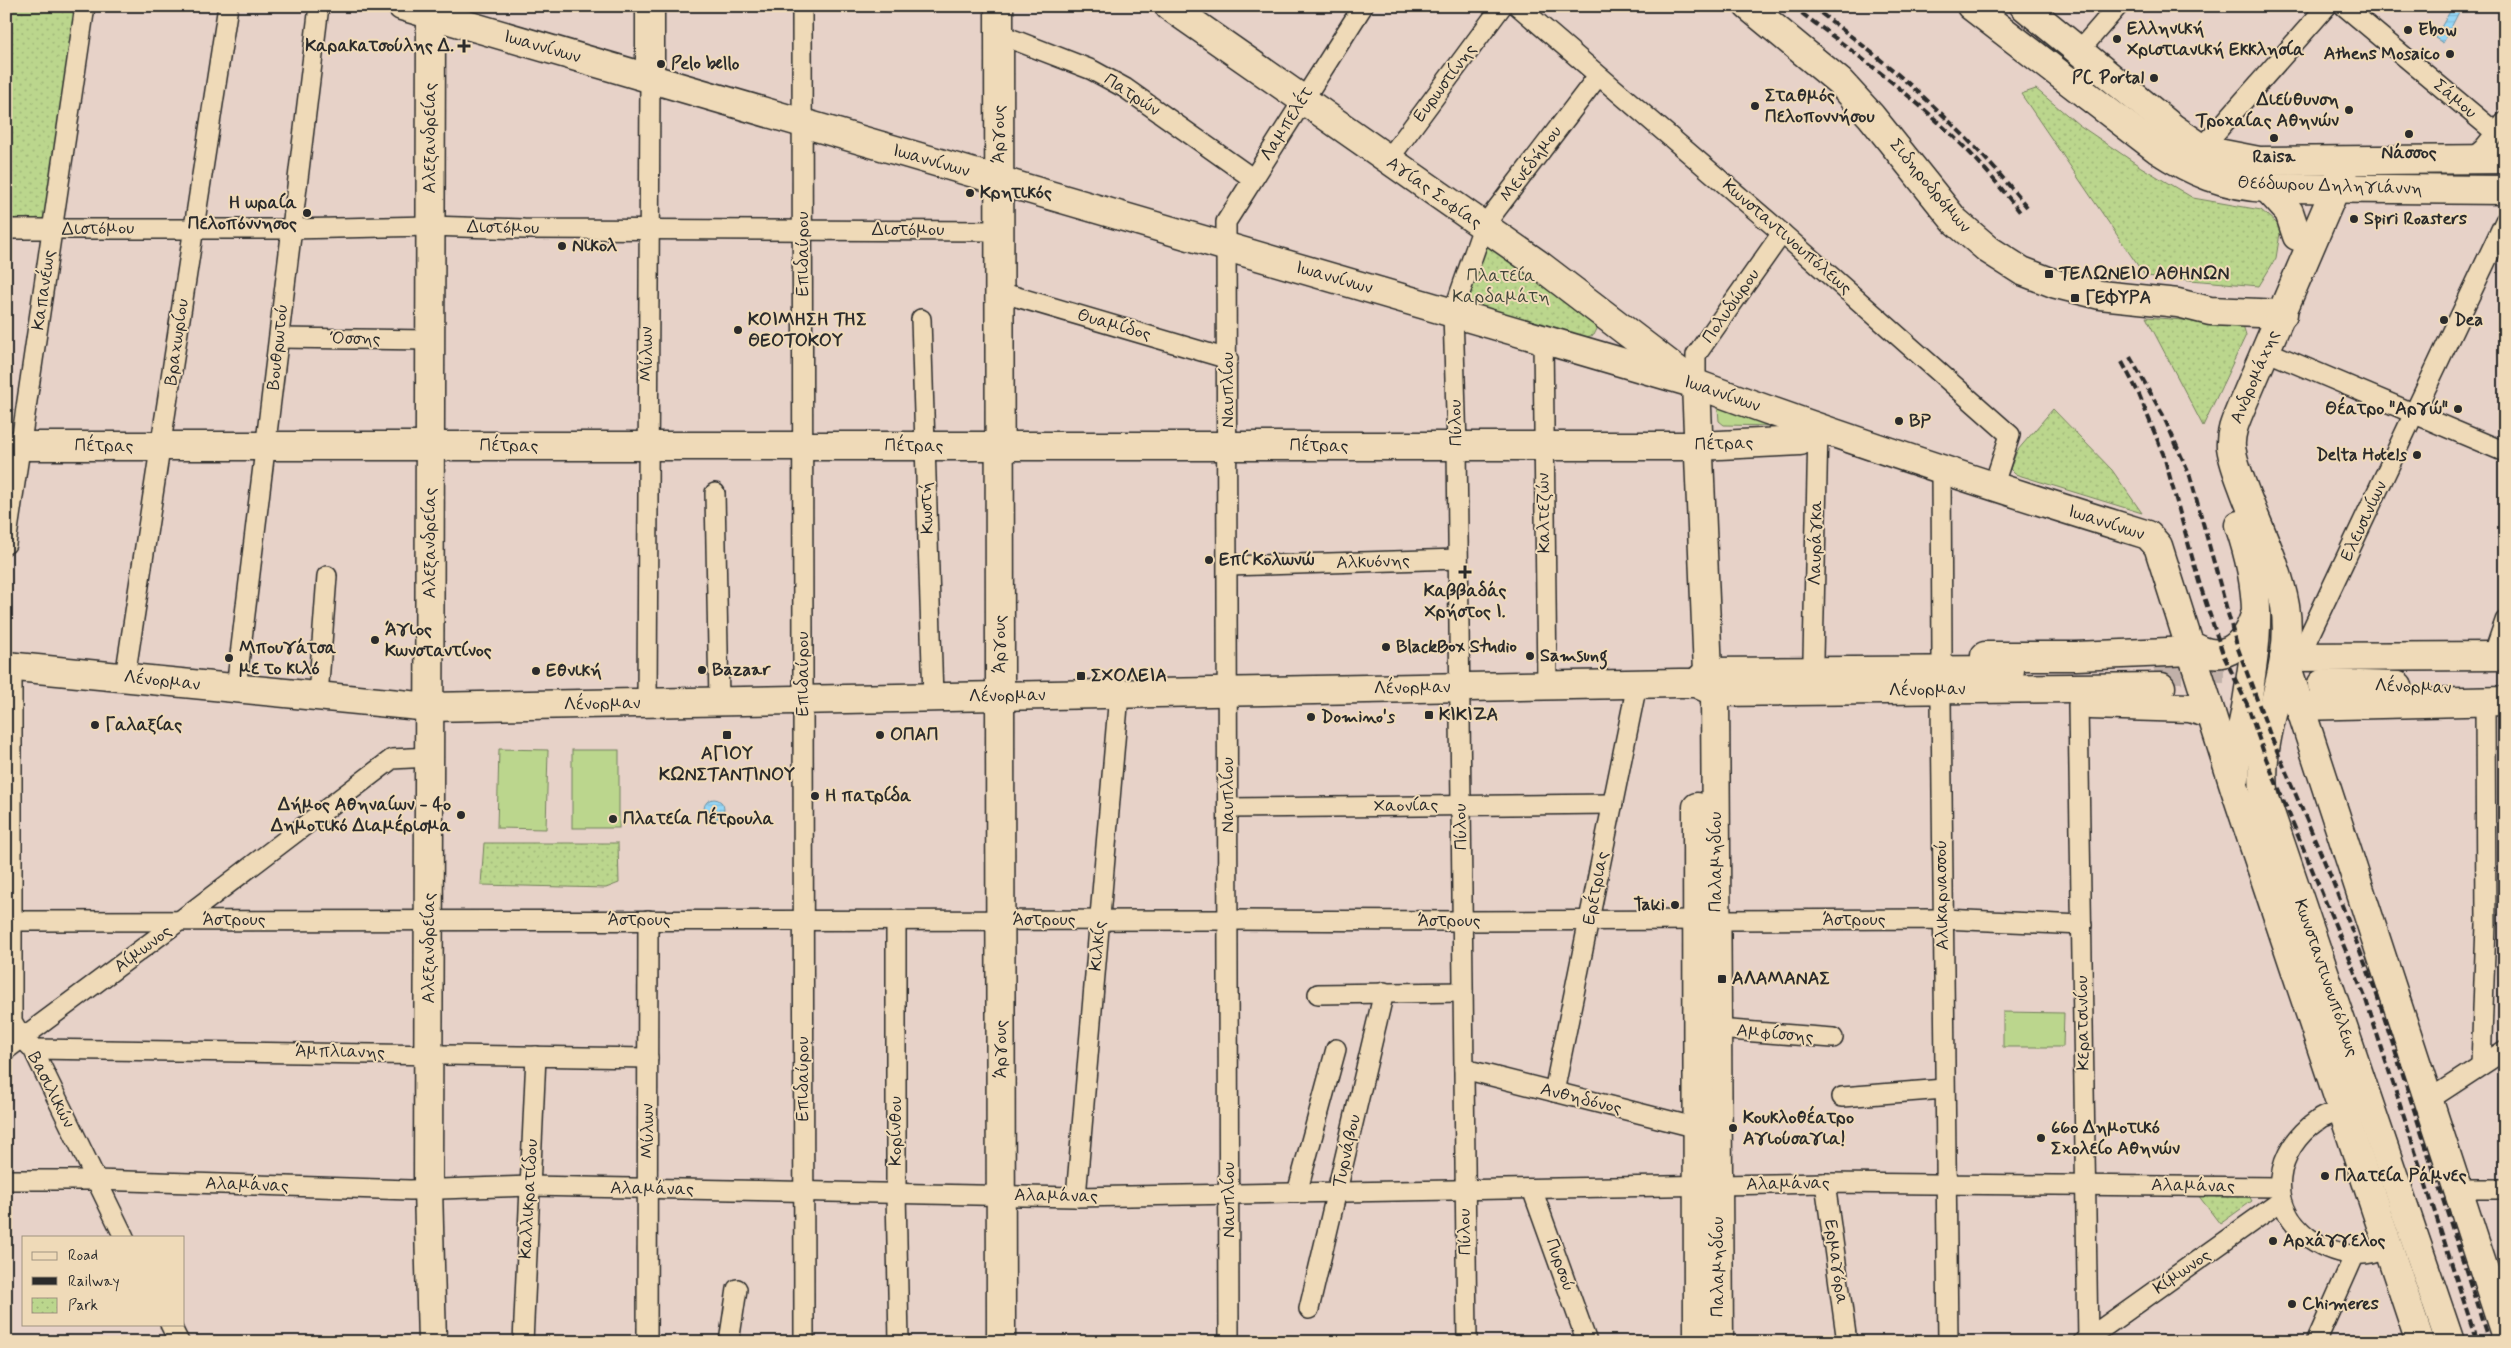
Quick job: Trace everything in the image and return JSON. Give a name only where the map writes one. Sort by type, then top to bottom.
[{"type":"street","name":"Καπανέως","points":[[6,544],[14,446],[52,230],[85,6]]},
{"type":"street","name":"Βραχωρίου","points":[[125,677],[228,6]]},
{"type":"street","name":"Βουθρωτού","points":[[236,688],[279,338],[290,229],[319,6]]},
{"type":"street","name":"Ιωαννίνων","points":[[402,6],[428,10],[804,124],[1696,384],[1818,429],[1941,468],[1993,487],[2148,535],[2158,546],[2190,647]]},
{"type":"street","name":"Μύλων","points":[[647,703],[650,6]]},
{"type":"street","name":"Επιδαύρου","points":[[802,6],[804,124],[802,446],[804,1342]]},
{"type":"street","name":"Άργους","points":[[999,6],[1001,1342]]},
{"type":"street","name":"Αγίας Σοφίας","points":[[1169,6],[1538,264],[1696,384]]},
{"type":"street","name":"Λαμπελέτ","points":[[1228,247],[1226,222],[1252,178],[1363,6]]},
{"type":"street","name":"Ευρωστίνης","points":[[1388,160],[1502,6]]},
{"type":"street","name":"Κωνσταντινουπόλεως","points":[[1518,6],[1782,233],[2010,435],[1993,487]]},
{"type":"street","name":"Σιδηροδρόμων","points":[[1748,6],[1840,82],[1871,116],[1942,206],[1989,250],[2022,271],[2078,290],[2129,299],[2178,303],[2210,311],[2277,305]]},
{"type":"street","name":"Θεόδωρου Δηληγιάννη","points":[[1971,6],[2157,149],[2182,166],[2210,178],[2233,184],[2266,188],[2505,190]]},
{"type":"street","name":"Θεόδωρου Δηληγιάννη","points":[[2024,6],[2173,128],[2202,148],[2240,159],[2259,162],[2505,159]]},
{"type":"street","points":[[2079,51],[2118,6]]},
{"type":"street","points":[[2202,148],[2327,6]]},
{"type":"street","name":"Σάμου","points":[[2344,6],[2500,128]]},
{"type":"street","name":"Αλεξανδρείας","points":[[428,10],[430,226],[430,1053],[428,1188],[432,1342]]},
{"type":"street","name":"Πατρών","points":[[999,34],[1092,70],[1125,88],[1252,178]]},
{"type":"street","name":"Μενεδήμου","points":[[1453,313],[1483,226],[1598,76]]},
{"type":"street","points":[[2470,160],[2500,128]]},
{"type":"street","name":"Ανδρομάχης","points":[[2258,607],[2253,569],[2219,468],[2215,447],[2217,426],[2277,305],[2338,161]]},
{"type":"street","points":[[2266,188],[2289,212],[2297,236]]},
{"type":"street","name":"Ανδρομάχης","points":[[2307,667],[2287,627],[2282,594],[2235,464],[2231,446],[2232,430],[2266,351],[2297,236],[2326,189]]},
{"type":"street","name":"Ελευσινίων","points":[[2307,667],[2414,413],[2505,221]]},
{"type":"street","name":"Διστόμου","points":[[6,229],[194,227],[290,229],[430,226],[999,231]]},
{"type":"street","name":"Πολυδώρου","points":[[1696,384],[1696,355],[1782,233]]},
{"type":"street","name":"Ναυπλίου","points":[[1228,247],[1229,1342]]},
{"type":"street","name":"Θυαμίδος","points":[[1000,292],[1228,359]]},
{"type":"street","name":"Πύλου","points":[[1453,313],[1457,446],[1467,1342]]},
{"type":"street","points":[[1590,353],[1601,344],[1610,318]]},
{"type":"street","name":"Κωστή","points":[[921,320],[933,697]]},
{"type":"street","name":"Όσσης","points":[[279,338],[430,340]]},
{"type":"street","name":"Καλτεζών","points":[[1543,340],[1547,686]]},
{"type":"street","points":[[2266,351],[2505,452]]},
{"type":"street","name":"Παλαμηδίου","points":[[1696,384],[1707,682],[1707,920],[1698,1128],[1708,1184],[1719,1342]]},
{"type":"street","name":"Πέτρας","points":[[14,446],[1699,446],[1800,441],[1818,429]]},
{"type":"street","name":"Λαυράγκα","points":[[1813,658],[1818,429]]},
{"type":"street","points":[[1941,468],[1942,656]]},
{"type":"street","points":[[715,493],[719,702]]},
{"type":"street","name":"Αλκυόνης","points":[[1228,566],[1458,559]]},
{"type":"street","points":[[318,696],[327,576]]},
{"type":"street","name":"Κωνσταντινουπόλεως","points":[[2235,790],[2237,752],[2255,647],[2258,607]]},
{"type":"street","points":[[1812,691],[1833,701],[2060,698],[2078,705],[2161,679],[2190,647],[2214,654],[2223,654],[2245,637],[2258,607]]},
{"type":"street","points":[[2505,621],[2501,661],[2307,667],[2299,706],[2430,1099],[2457,1189],[2505,1334]]},
{"type":"street","name":"Κωνσταντινουπόλεως","points":[[2190,647],[2235,790],[2420,1342]]},
{"type":"street","points":[[1813,658],[2076,656],[2161,679],[2190,708],[2211,714]]},
{"type":"street","name":"Λένορμαν","points":[[1790,671],[1813,658]]},
{"type":"street","name":"Λένορμαν","points":[[9,666],[430,707],[1637,684],[1707,682],[1790,671],[2161,679]]},
{"type":"street","name":"Βασιλικών","points":[[9,666],[8,921],[12,1021],[27,1044],[123,1236]]},
{"type":"street","name":"Κωνσταντινουπόλεως","points":[[2307,667],[2265,756],[2265,798],[2450,1342]]},
{"type":"street","name":"Λένορμαν","points":[[2307,667],[2498,697]]},
{"type":"street","name":"Λένορμαν","points":[[1707,682],[1812,691],[2161,679]]},
{"type":"street","name":"Ερέτριας","points":[[1554,1092],[1637,684]]},
{"type":"street","name":"Κιλκίς","points":[[1076,1197],[1118,694]]},
{"type":"street","points":[[2299,706],[2498,697],[2481,1065]]},
{"type":"street","name":"Αλικαρνασσού","points":[[1941,700],[1948,1342]]},
{"type":"street","name":"Κερατσινίου","points":[[2078,705],[2088,1341]]},
{"type":"street","name":"Αίμωνος","points":[[6,1050],[27,1044],[182,920],[392,759],[429,757]]},
{"type":"street","name":"Χαονίας","points":[[1228,808],[1613,804]]},
{"type":"street","name":"Άστρους","points":[[8,921],[1228,920],[1462,922],[1943,919],[2082,925]]},
{"type":"street","name":"Μύλων","points":[[647,1342],[648,920]]},
{"type":"street","name":"Κορίνθου","points":[[896,920],[896,1192],[899,1342]]},
{"type":"street","name":"Παλαμηδίου","points":[[1698,1342],[1717,1029],[1707,920]]},
{"type":"street","name":"Τυρνάβου","points":[[1309,1309],[1384,992]]},
{"type":"street","points":[[1318,994],[1463,992]]},
{"type":"street","name":"Αμφίσσης","points":[[1717,1029],[1833,1038]]},
{"type":"street","name":"Άμπλιανης","points":[[27,1044],[648,1058]]},
{"type":"street","points":[[1297,1193],[1336,1049]]},
{"type":"street","points":[[2430,1099],[2505,1050]]},
{"type":"street","name":"Καλλικρατίδου","points":[[523,1342],[536,1056]]},
{"type":"street","name":"Ανθηδόνος","points":[[1464,1069],[1698,1128]]},
{"type":"street","points":[[1842,1097],[1944,1089]]},
{"type":"street","points":[[2342,1110],[2319,1119],[2300,1135],[2285,1158],[2281,1194],[2296,1228],[2319,1244],[2342,1254],[2365,1254],[2389,1247]]},
{"type":"street","name":"Αλαμάνας","points":[[6,1180],[95,1180],[410,1190],[530,1186],[1076,1197],[1825,1183],[2085,1184],[2281,1194]]},
{"type":"street","name":"Ερμαγόρα","points":[[1825,1183],[1847,1342]]},
{"type":"street","name":"Πυρσού","points":[[1532,1189],[1588,1342]]},
{"type":"street","points":[[2457,1189],[2505,1189]]},
{"type":"street","name":"Κίμωνος","points":[[2088,1341],[2281,1194]]},
{"type":"street","points":[[2316,1342],[2355,1254]]},
{"type":"street","points":[[729,1342],[737,1289]]},
{"type":"street","points":[[171,1326],[179,1342]]},
{"type":"green space","points":[[6,6],[76,6],[45,219],[6,219]]},
{"type":"green space","points":[[2036,89],[2079,125],[2141,167],[2193,198],[2261,210],[2281,227],[2276,258],[2259,286],[2145,276],[2021,94]]},
{"type":"green space","name":"Πλατεία Καρδαμάτη","points":[[1486,239],[1598,327],[1594,335],[1582,338],[1462,305]]},
{"type":"green space","points":[[2146,317],[2243,325],[2246,335],[2203,426]]},
{"type":"green space","points":[[1721,406],[1776,426],[1724,425],[1719,421],[1718,408]]},
{"type":"green space","points":[[2053,409],[2112,470],[2142,513],[2015,474],[2010,469],[2017,451]]},
{"type":"green space","points":[[499,749],[548,750],[546,829],[497,828]]},
{"type":"green space","points":[[572,750],[619,750],[619,828],[572,828]]},
{"type":"green space","points":[[484,843],[618,843],[619,883],[606,888],[481,885]]},
{"type":"green space","points":[[2003,1012],[2064,1013],[2063,1047],[2003,1047]]},
{"type":"green space","points":[[2248,1194],[2252,1201],[2220,1224],[2198,1195]]},
{"type":"water","points":[[2453,6],[2460,10],[2443,43],[2435,38]]},
{"type":"water","points":[[714,799],[721,802],[724,809],[721,816],[714,819],[707,816],[704,809],[707,802]]},
{"type":"tunnel","points":[[2154,669],[2305,669]]},
{"type":"railway","points":[[1792,6],[1879,72],[1941,124],[1976,159],[2020,212]]},
{"type":"railway","points":[[1811,6],[1871,52],[1926,99],[1978,150],[2027,207]]},
{"type":"railway","points":[[2130,357],[2163,415],[2190,476],[2237,646],[2269,732],[2331,877],[2376,992],[2489,1342]]},
{"type":"railway","points":[[2122,362],[2138,392],[2164,456],[2199,582],[2223,654],[2247,704],[2265,756],[2365,997],[2477,1342]]},
{"type":"place","name":"Ebow","points":[[2408,30]]},
{"type":"place","name":"Ελληνική Χριστιανική Εκκλησία","points":[[2117,39]]},
{"type":"place","name":"Καρακατσούλης Δ.","points":[[464,46]]},
{"type":"place","name":"Athens Mosaico","points":[[2450,54]]},
{"type":"place","name":"Pelo bello","points":[[661,64]]},
{"type":"place","name":"PC Portal","points":[[2154,78]]},
{"type":"place","name":"Σταθμός Πελοποννήσου","points":[[1755,106]]},
{"type":"place","name":"Διεύθυνση Τροχαίας Αθηνών","points":[[2349,110]]},
{"type":"place","name":"Νάσσος","points":[[2409,134]]},
{"type":"place","name":"Raisa","points":[[2274,138]]},
{"type":"place","name":"Κρητικός","points":[[970,193]]},
{"type":"place","name":"Η ωραία Πελοπόννησος","points":[[307,213]]},
{"type":"place","name":"Spiri Roasters","points":[[2354,219]]},
{"type":"place","name":"Νικολ","points":[[562,246]]},
{"type":"place","name":"ΤΕΛΩΝΕΙΟ ΑΘΗΝΩΝ","points":[[2049,274]]},
{"type":"place","name":"ΓΕΦΥΡΑ","points":[[2075,298]]},
{"type":"place","name":"Dea","points":[[2444,320]]},
{"type":"place","name":"ΚΟΙΜΗΣΗ ΤΗΣ ΘΕΟΤΟΚΟΥ","points":[[738,330]]},
{"type":"place","name":"Θέατρο \"Αργώ\"","points":[[2458,409]]},
{"type":"place","name":"BP","points":[[1899,421]]},
{"type":"place","name":"Delta Hotels","points":[[2417,455]]},
{"type":"place","name":"Επί Κολωνώ","points":[[1209,560]]},
{"type":"place","name":"Καββαδάς Χρήστος Ι.","points":[[1465,572]]},
{"type":"place","name":"Άγιος Κωνσταντίνος","points":[[375,640]]},
{"type":"place","name":"BlackBox Studio","points":[[1386,647]]},
{"type":"place","name":"Samsung","points":[[1530,656]]},
{"type":"place","name":"Μπουγάτσα με το κιλό","points":[[229,658]]},
{"type":"place","name":"Bazaar","points":[[702,670]]},
{"type":"place","name":"Εθνική","points":[[536,671]]},
{"type":"place","name":"ΣΧΟΛΕΙΑ","points":[[1081,676]]},
{"type":"place","name":"ΚΙΚΙΖΑ","points":[[1429,715]]},
{"type":"place","name":"Domino's","points":[[1311,717]]},
{"type":"place","name":"Γαλαξίας","points":[[95,725]]},
{"type":"place","name":"ΑΓΙΟΥ ΚΩΝΣΤΑΝΤΙΝΟΥ","points":[[727,735]]},
{"type":"place","name":"ΟΠΑΠ","points":[[880,735]]},
{"type":"place","name":"Η πατρίδα","points":[[815,796]]},
{"type":"place","name":"Δήμος Αθηναίων - 4ο Δημοτικό Διαμέρισμα","points":[[461,815]]},
{"type":"place","name":"Πλατεία Πέτρουλα","points":[[613,819]]},
{"type":"place","name":"Taki","points":[[1675,905]]},
{"type":"place","name":"ΑΛΑΜΑΝΑΣ","points":[[1722,979]]},
{"type":"place","name":"Κουκλοθέατρο Αγιούσαγια!","points":[[1733,1128]]},
{"type":"place","name":"66ο Δημοτικό Σχολείο Αθηνών","points":[[2041,1138]]},
{"type":"place","name":"Πλατεία Ράμνες","points":[[2325,1176]]},
{"type":"place","name":"Αρχάγγελος","points":[[2273,1241]]},
{"type":"place","name":"Chimeres","points":[[2292,1304]]}]
